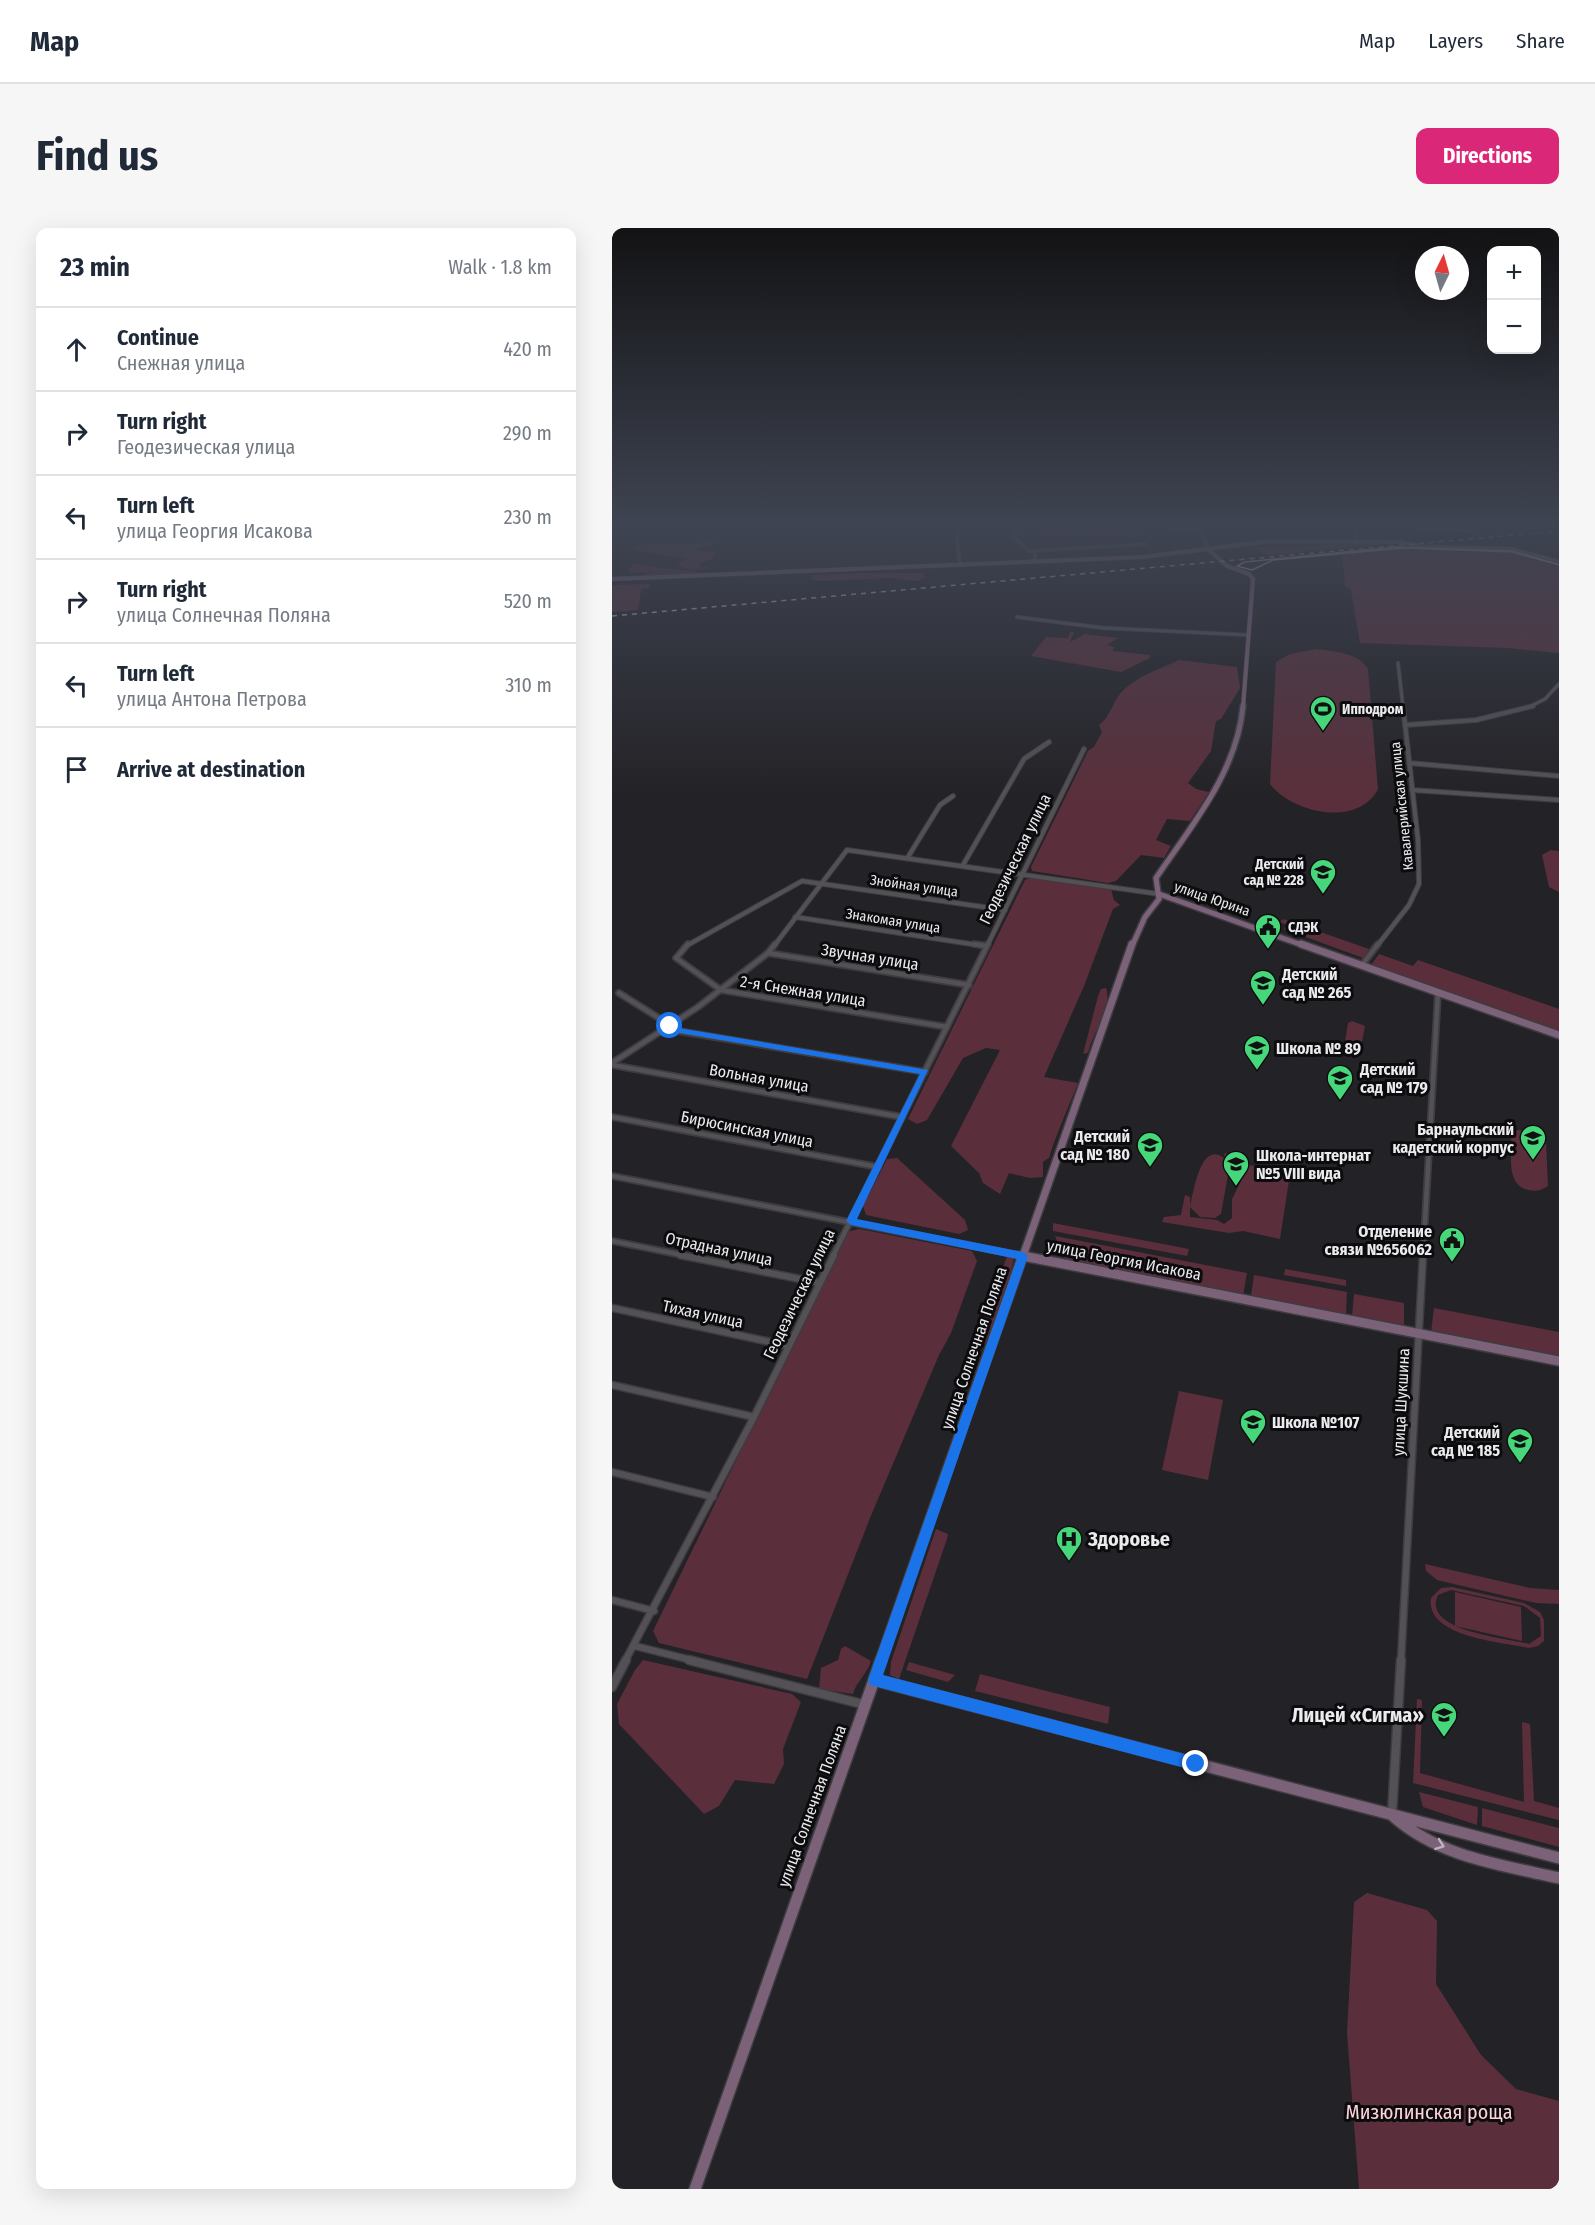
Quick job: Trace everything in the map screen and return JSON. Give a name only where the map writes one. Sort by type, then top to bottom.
[{"type":"street","name":"улица Солнечная Поляна","points":[[695,2189],[1134,939],[1145,917],[1159,899],[1156,878],[1223,776],[1236,746],[1241,728],[1250,616]]},
{"type":"street","points":[[1017,618],[1104,628],[1249,635]]},
{"type":"street","name":"Кавалерийская улица","points":[[1362,965],[1409,905],[1419,888],[1418,840],[1398,663]]},
{"type":"street","points":[[1405,725],[1461,723],[1514,710],[1543,701],[1559,684]]},
{"type":"street","points":[[963,865],[1024,759],[1049,742]]},
{"type":"street","name":"Геодезическая улица","points":[[612,1687],[754,1417],[1084,749]]},
{"type":"street","points":[[1409,763],[1559,776]]},
{"type":"street","points":[[1412,790],[1559,800]]},
{"type":"street","points":[[908,857],[940,805],[953,796]]},
{"type":"street","name":"улица Юрина","points":[[843,853],[859,849],[1159,894],[1559,1035]]},
{"type":"street","points":[[613,1061],[668,1027],[768,954],[843,853]]},
{"type":"street","name":"Знойная улица","points":[[681,948],[796,882],[1005,910]]},
{"type":"street","name":"Знакомая улица","points":[[795,917],[987,946]]},
{"type":"street","name":"2-я Снежная улица","points":[[681,948],[676,958],[721,990],[947,1027]]},
{"type":"street","name":"Звучная улица","points":[[768,954],[969,985]]},
{"type":"street","name":"улица Шукшина","points":[[1392,1815],[1437,992]]},
{"type":"street","points":[[619,993],[668,1027],[925,1072]]},
{"type":"street","name":"Вольная улица","points":[[613,1061],[902,1117]]},
{"type":"street","name":"Бирюсинская улица","points":[[612,1117],[878,1167]]},
{"type":"street","name":"улица Георгия Исакова","points":[[612,1176],[1559,1361]]},
{"type":"street","name":"Отрадная улица","points":[[612,1241],[820,1283]]},
{"type":"street","name":"Тихая улица","points":[[612,1308],[789,1346]]},
{"type":"street","points":[[612,1385],[754,1417]]},
{"type":"street","points":[[612,1472],[713,1497]]},
{"type":"street","points":[[612,1600],[654,1611]]},
{"type":"street","points":[[635,1646],[866,1705]]},
{"type":"street","points":[[875,1680],[1559,1858]]},
{"type":"street","points":[[1392,1815],[1417,1836],[1440,1846],[1559,1878]]},
{"type":"green space","points":[[1355,616],[1559,616],[1559,653],[1507,648],[1360,643]]},
{"type":"green space","points":[[1070,632],[1074,632],[1070,642],[1085,634],[1118,638],[1107,645],[1114,647],[1113,651],[1150,655],[1150,658],[1121,672],[1031,656],[1046,637],[1068,638]]},
{"type":"green space","name":"Ипподром","points":[[1316,649],[1353,656],[1368,669],[1378,789],[1369,801],[1356,809],[1325,812],[1309,809],[1280,794],[1270,784],[1276,662],[1290,654]]},
{"type":"green space","points":[[1179,660],[1237,667],[1240,688],[1221,719],[1216,721],[1211,751],[1188,783],[1196,789],[1209,792],[1190,821],[1167,819],[1156,840],[1171,846],[1164,858],[1141,855],[1116,881],[1108,883],[1032,871],[1031,867],[1088,751],[1094,747],[1102,732],[1099,725],[1107,717],[1122,691],[1139,679]]},
{"type":"green space","points":[[1551,850],[1559,851],[1559,892],[1549,887],[1542,855]]},
{"type":"green space","points":[[1033,877],[1111,889],[1114,900],[1120,905],[1113,909],[1084,986],[1044,1077],[1078,1083],[1050,1157],[1043,1162],[1043,1177],[1030,1178],[1009,1173],[1000,1194],[983,1183],[979,1173],[951,1146],[1000,1050],[986,1048],[963,1058],[927,1120],[917,1124],[908,1119],[1025,880]]},
{"type":"green space","points":[[1283,919],[1369,949],[1363,958],[1284,929],[1287,925],[1280,922]]},
{"type":"green space","points":[[1379,954],[1413,966],[1418,960],[1559,1009],[1559,1032],[1371,965]]},
{"type":"green space","points":[[1106,988],[1107,1003],[1088,1053],[1083,1054],[1098,996],[1101,989]]},
{"type":"green space","points":[[1352,1021],[1365,1026],[1361,1047],[1349,1046],[1345,1042],[1348,1023]]},
{"type":"green space","points":[[1517,1130],[1536,1132],[1546,1141],[1548,1186],[1543,1189],[1534,1191],[1525,1189],[1519,1185],[1512,1174],[1511,1137]]},
{"type":"green space","points":[[1225,1153],[1249,1165],[1290,1174],[1280,1239],[1243,1231],[1229,1233],[1162,1222],[1164,1217],[1181,1215],[1185,1195],[1190,1197],[1190,1206],[1201,1167],[1212,1154],[1220,1156],[1230,1164],[1221,1214],[1215,1218],[1200,1217],[1190,1207],[1190,1217],[1217,1220],[1224,1224],[1232,1218],[1232,1199],[1241,1181],[1238,1165],[1224,1156]]},
{"type":"green space","points":[[897,1158],[965,1220],[968,1230],[959,1234],[866,1215],[863,1206],[887,1159]]},
{"type":"green space","points":[[1053,1223],[1189,1249],[1187,1256],[1053,1231]]},
{"type":"green space","points":[[859,1229],[972,1251],[977,1261],[951,1333],[939,1355],[870,1518],[807,1679],[659,1643],[653,1631],[847,1232]]},
{"type":"green space","points":[[1055,1236],[1247,1273],[1243,1296],[1070,1261],[1065,1258]]},
{"type":"green space","points":[[1008,1254],[1014,1257],[1006,1291],[985,1344],[974,1344]]},
{"type":"green space","points":[[1285,1269],[1346,1280],[1346,1286],[1284,1275]]},
{"type":"green space","points":[[1254,1275],[1347,1292],[1346,1315],[1251,1296]]},
{"type":"green space","points":[[1354,1294],[1404,1303],[1404,1326],[1352,1316]]},
{"type":"green space","points":[[1434,1308],[1559,1332],[1559,1357],[1431,1332]]},
{"type":"green space","points":[[1179,1391],[1223,1400],[1208,1480],[1162,1470]]},
{"type":"green space","points":[[936,1529],[948,1534],[947,1539],[899,1679],[890,1675],[891,1662]]},
{"type":"green space","points":[[1425,1564],[1530,1588],[1559,1590],[1559,1604],[1536,1603],[1437,1580],[1426,1571]]},
{"type":"green space","points":[[1452,1587],[1524,1603],[1540,1612],[1544,1620],[1544,1641],[1538,1646],[1529,1648],[1485,1640],[1452,1629],[1440,1621],[1432,1611],[1431,1598],[1441,1588]],"holes":[[[1451,1590],[1524,1606],[1540,1618],[1541,1636],[1529,1644],[1468,1631],[1453,1625],[1442,1617],[1436,1607],[1438,1595]]]},
{"type":"green space","points":[[1455,1592],[1521,1607],[1522,1641],[1455,1626]]},
{"type":"green space","points":[[845,1646],[871,1661],[853,1694],[819,1689],[821,1668],[838,1660],[841,1649]]},
{"type":"green space","points":[[643,1660],[792,1694],[801,1702],[783,1749],[784,1764],[774,1784],[735,1780],[719,1806],[704,1814],[619,1724],[617,1704],[635,1670]]},
{"type":"green space","points":[[909,1662],[955,1675],[948,1682],[906,1670]]},
{"type":"green space","points":[[980,1674],[1110,1707],[1108,1724],[975,1691]]},
{"type":"green space","points":[[1417,1699],[1422,1700],[1420,1773],[1524,1802],[1522,1722],[1530,1724],[1534,1801],[1559,1808],[1559,1820],[1413,1783]]},
{"type":"green space","points":[[1419,1792],[1478,1807],[1477,1825],[1423,1807]]},
{"type":"green space","points":[[1482,1808],[1559,1828],[1559,1847],[1482,1826]]},
{"type":"green space","name":"Мизюлинская роща","points":[[1367,1893],[1427,1910],[1437,1921],[1436,1984],[1481,2055],[1516,2089],[1559,2101],[1559,2189],[1359,2189],[1347,2033],[1354,1902]]},
{"type":"railway","points":[[612,616],[617,616]]},
{"type":"place","name":"Ипподром","points":[[1323,732]]},
{"type":"place","name":"Детский сад № 228","points":[[1323,895]]},
{"type":"place","name":"СДЭК","points":[[1268,950]]},
{"type":"place","name":"Детский сад № 265","points":[[1263,1006]]},
{"type":"place","name":"Школа № 89","points":[[1257,1071]]},
{"type":"place","name":"Детский сад № 179","points":[[1340,1101]]},
{"type":"place","name":"Барнаульский кадетский корпус","points":[[1533,1161]]},
{"type":"place","name":"Детский сад № 180","points":[[1150,1168]]},
{"type":"place","name":"Школа-интернат №5 VIII вида","points":[[1236,1187]]},
{"type":"place","name":"Отделение связи №656062","points":[[1452,1263]]},
{"type":"place","name":"Школа №107","points":[[1253,1445]]},
{"type":"place","name":"Детский сад № 185","points":[[1520,1464]]},
{"type":"place","name":"Здоровье","points":[[1069,1562]]},
{"type":"place","name":"Лицей «Сигма»","points":[[1444,1738]]},
{"type":"route","points":[[670,1026],[666,1028],[925,1072],[851,1221],[1023,1256],[875,1680],[1196,1764]]}]
